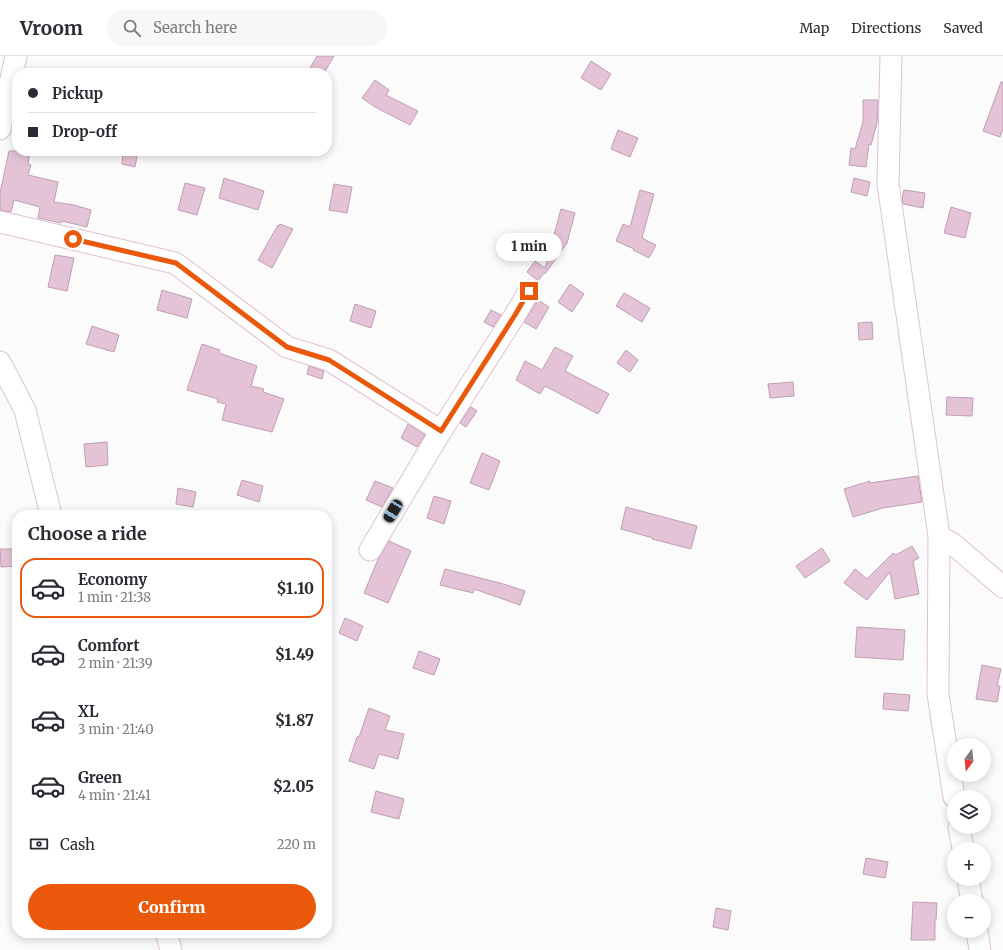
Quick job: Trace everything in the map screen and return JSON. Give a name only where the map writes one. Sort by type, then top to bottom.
[{"type":"street","points":[[13,68],[16,56]]},
{"type":"street","points":[[891,56],[888,184],[939,536],[938,694],[953,790]]},
{"type":"street","points":[[0,129],[12,74]]},
{"type":"street","points":[[0,222],[176,263],[287,347],[329,360],[441,431]]},
{"type":"street","points":[[370,550],[441,431],[529,291]]},
{"type":"street","points":[[0,362],[25,410],[50,510]]},
{"type":"street","points":[[939,536],[953,544],[1003,587]]},
{"type":"street","points":[[167,938],[170,950]]},
{"type":"street","points":[[978,938],[980,950]]},
{"type":"building","points":[[317,56],[334,56],[327,68],[310,68]]},
{"type":"building","points":[[591,61],[611,74],[601,90],[581,78]]},
{"type":"building","points":[[375,80],[389,90],[386,95],[418,111],[410,125],[375,107],[362,98]]},
{"type":"building","points":[[1001,82],[1003,82],[1003,129],[1000,137],[983,131]]},
{"type":"building","points":[[863,100],[878,100],[877,123],[871,145],[869,144],[866,167],[849,165],[851,148],[855,149],[863,122]]},
{"type":"building","points":[[618,130],[638,138],[630,157],[611,149]]},
{"type":"building","points":[[9,151],[12,151],[12,156],[29,156],[28,164],[31,165],[28,175],[58,182],[54,202],[74,205],[91,210],[87,227],[62,221],[61,223],[38,218],[40,207],[14,200],[11,212],[0,210],[0,193]]},
{"type":"building","points":[[123,156],[137,156],[135,167],[122,164]]},
{"type":"building","points":[[224,178],[264,191],[258,210],[219,198]]},
{"type":"building","points":[[854,178],[870,182],[867,196],[851,192]]},
{"type":"building","points":[[185,183],[205,188],[197,215],[178,210]]},
{"type":"building","points":[[334,184],[352,187],[347,213],[329,210]]},
{"type":"building","points":[[640,190],[654,194],[642,238],[656,245],[649,258],[616,241],[623,224],[630,227]]},
{"type":"building","points":[[904,190],[925,193],[923,208],[903,204],[902,198]]},
{"type":"building","points":[[951,207],[971,213],[965,238],[944,233]]},
{"type":"building","points":[[561,209],[575,213],[567,243],[545,274],[544,273],[538,281],[527,272],[535,261],[545,268]]},
{"type":"building","points":[[280,224],[293,229],[272,268],[258,260]]},
{"type":"building","points":[[55,255],[74,258],[67,291],[48,287]]},
{"type":"building","points":[[570,284],[584,294],[572,312],[558,302]]},
{"type":"building","points":[[162,290],[192,299],[187,318],[157,310]]},
{"type":"building","points":[[624,293],[650,308],[642,322],[616,306]]},
{"type":"building","points":[[538,300],[549,307],[536,329],[524,322]]},
{"type":"building","points":[[355,304],[376,311],[371,328],[350,321]]},
{"type":"building","points":[[491,310],[501,315],[493,327],[484,322]]},
{"type":"building","points":[[872,322],[873,339],[859,340],[858,323]]},
{"type":"building","points":[[92,326],[119,335],[114,352],[86,344]]},
{"type":"building","points":[[202,344],[220,350],[219,353],[257,366],[251,386],[264,389],[263,392],[284,399],[272,432],[222,420],[226,404],[217,402],[218,399],[187,390]]},
{"type":"building","points":[[555,347],[573,356],[565,371],[609,394],[598,414],[545,386],[540,394],[516,380],[525,361],[542,370]]},
{"type":"building","points":[[626,350],[638,360],[630,372],[617,363]]},
{"type":"building","points":[[309,366],[324,371],[322,379],[307,374]]},
{"type":"building","points":[[793,382],[794,396],[770,398],[768,384]]},
{"type":"building","points":[[947,397],[973,398],[972,416],[946,415]]},
{"type":"building","points":[[471,407],[477,411],[466,427],[460,423]]},
{"type":"building","points":[[408,424],[425,435],[417,447],[401,438]]},
{"type":"building","points":[[107,442],[108,465],[86,467],[84,444]]},
{"type":"building","points":[[482,453],[500,461],[489,490],[470,483]]},
{"type":"building","points":[[918,476],[922,502],[883,508],[853,517],[844,489],[870,481],[870,483]]},
{"type":"building","points":[[242,480],[263,486],[259,502],[237,495]]},
{"type":"building","points":[[375,481],[393,488],[382,507],[366,500]]},
{"type":"building","points":[[178,488],[196,492],[193,507],[176,504]]},
{"type":"building","points":[[434,496],[451,501],[444,524],[427,518]]},
{"type":"building","points":[[626,507],[697,526],[691,549],[621,529]]},
{"type":"building","points":[[389,541],[411,551],[388,603],[364,593],[379,557]]},
{"type":"building","points":[[912,546],[919,558],[913,561],[919,594],[895,599],[890,572],[867,600],[844,583],[855,569],[867,579],[893,553],[896,555]]},
{"type":"building","points":[[822,548],[830,561],[805,578],[796,566]]},
{"type":"building","points":[[0,549],[12,549],[12,566],[1,567]]},
{"type":"building","points":[[445,569],[525,591],[520,605],[474,589],[473,593],[440,585]]},
{"type":"building","points":[[345,618],[363,626],[357,641],[339,633]]},
{"type":"building","points":[[857,627],[905,630],[903,660],[855,657]]},
{"type":"building","points":[[419,651],[440,659],[434,675],[413,668]]},
{"type":"building","points":[[982,665],[1001,669],[997,686],[1000,686],[997,702],[976,699]]},
{"type":"building","points":[[884,693],[910,695],[908,711],[883,709]]},
{"type":"building","points":[[369,708],[390,716],[385,730],[404,734],[398,759],[379,754],[374,769],[349,761]]},
{"type":"building","points":[[376,791],[404,799],[399,819],[371,812]]},
{"type":"building","points":[[866,858],[888,862],[885,878],[863,874]]},
{"type":"building","points":[[913,902],[937,903],[935,940],[911,940]]},
{"type":"building","points":[[716,908],[731,911],[728,930],[713,927]]},
{"type":"route","points":[[73,239],[176,263],[287,347],[329,360],[441,431],[529,291]]}]
